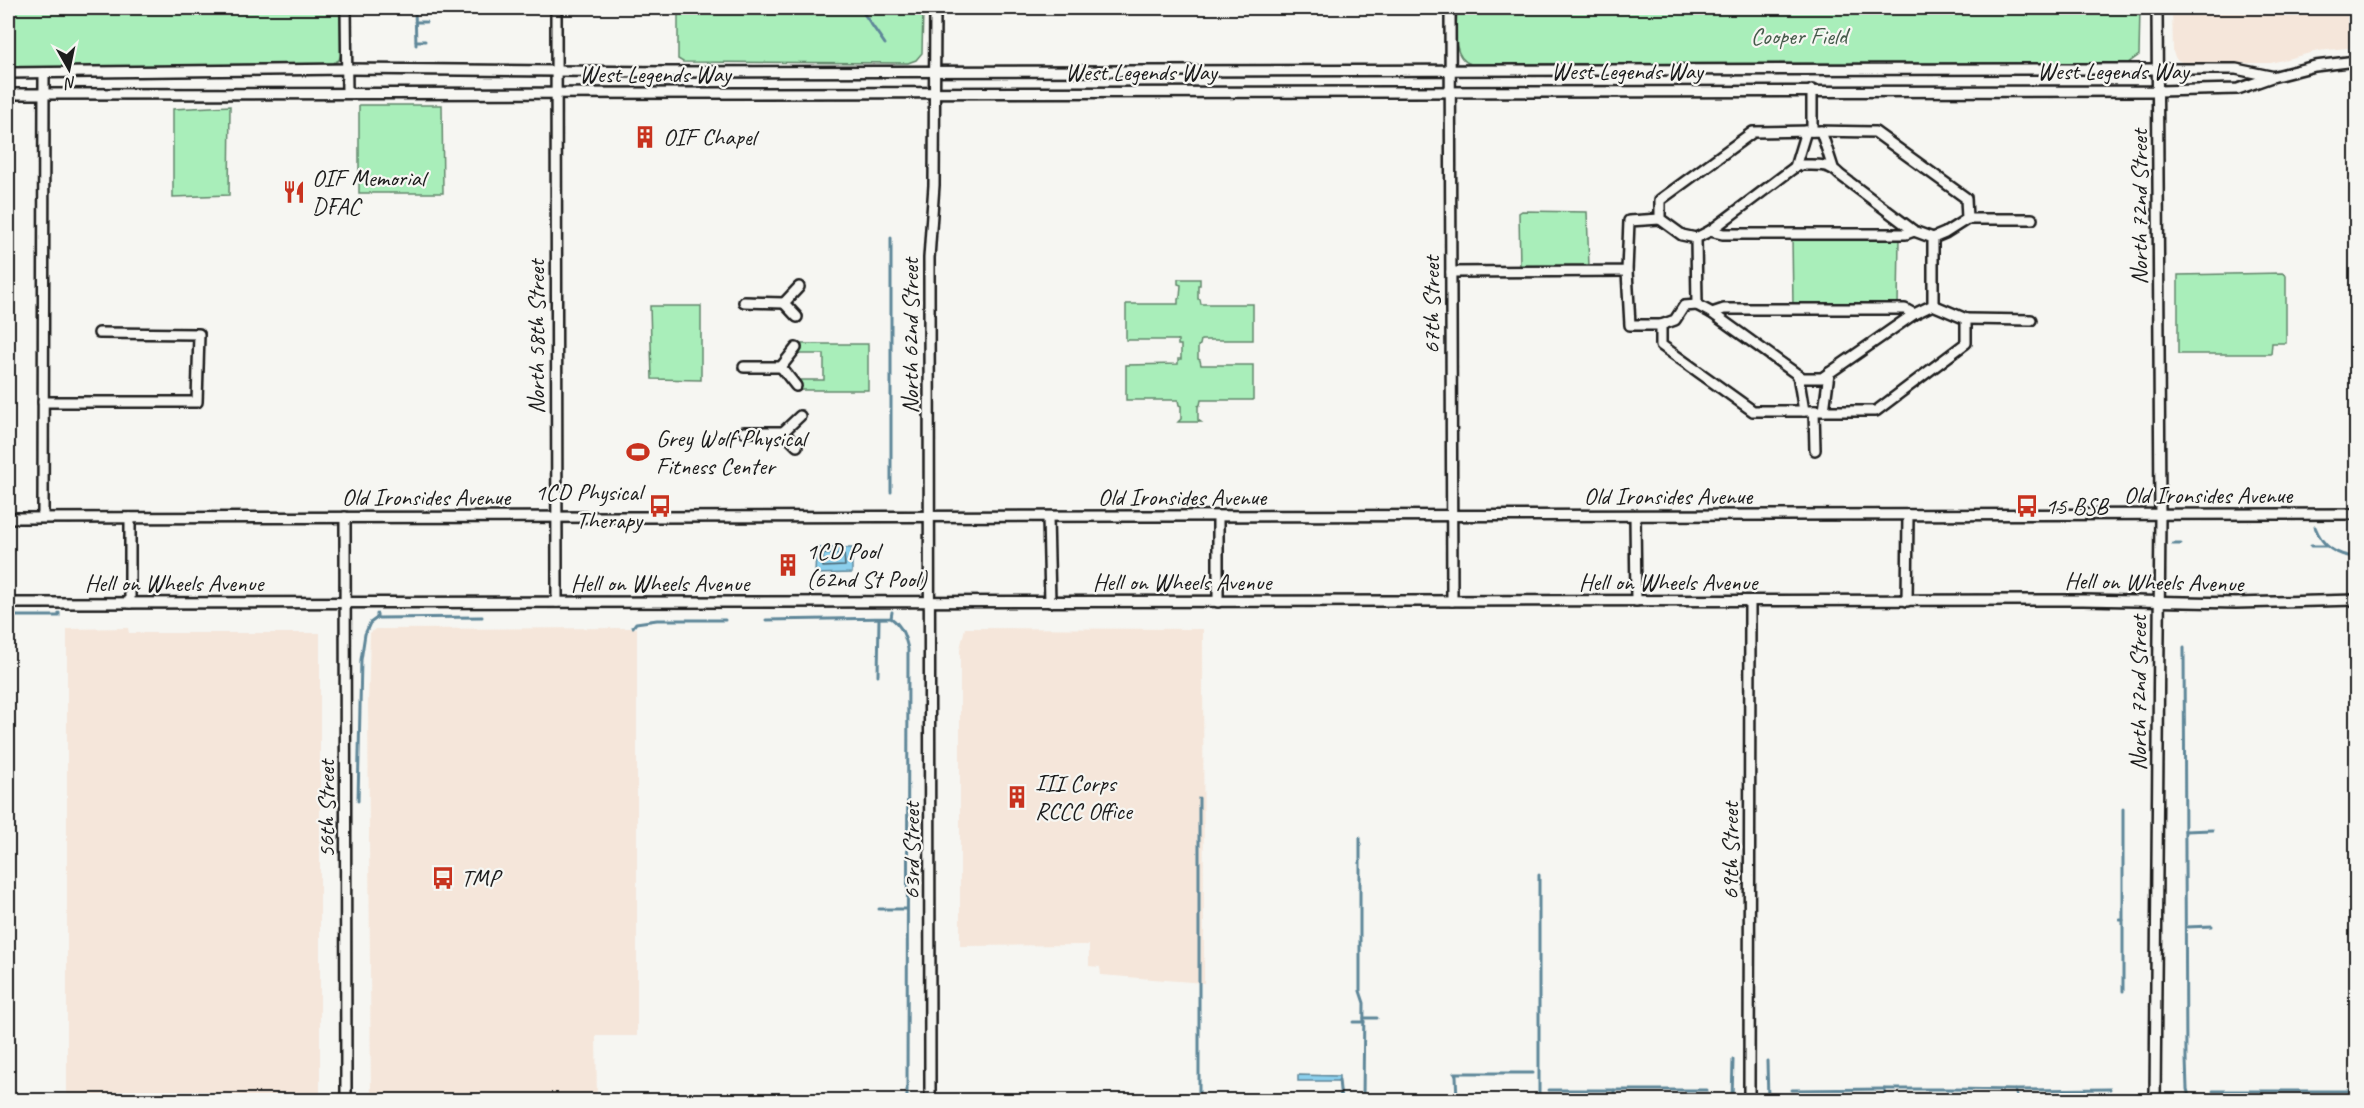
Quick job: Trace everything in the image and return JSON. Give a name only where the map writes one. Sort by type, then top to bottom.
[{"type":"street","points":[[346,8],[347,93]]},
{"type":"street","name":"North 58th Street","points":[[555,8],[557,603]]},
{"type":"street","name":"North 62nd Street","points":[[931,602],[929,258],[934,185],[935,8]]},
{"type":"street","name":"67th Street","points":[[1450,8],[1452,601]]},
{"type":"street","name":"North 72nd Street","points":[[2155,1101],[2160,515],[2157,8]]},
{"type":"street","name":"West Legends Way","points":[[8,94],[2158,91],[2238,89],[2272,77],[2330,63],[2356,61]]},
{"type":"street","name":"West Legends Way","points":[[8,73],[347,69],[935,71],[2236,69],[2272,77]]},
{"type":"street","points":[[43,517],[42,94],[44,73]]},
{"type":"street","points":[[1812,90],[1813,131],[1833,168],[1914,231],[1933,238],[1967,219],[2032,219]]},
{"type":"street","points":[[1813,131],[1795,167],[1710,231],[1696,238],[1682,235],[1660,219],[1629,221],[1627,271],[1630,325],[1661,325],[1675,320],[1684,306],[1697,305],[1712,313],[1803,378],[1822,378],[1914,314],[1933,305],[1966,320],[2031,320]]},
{"type":"street","points":[[1660,219],[1660,200],[1753,132],[1813,131],[1875,132],[1966,198],[1967,219]]},
{"type":"street","points":[[1795,167],[1826,165],[1833,168]]},
{"type":"street","points":[[1710,231],[1723,234],[1906,234],[1914,231]]},
{"type":"street","points":[[1696,238],[1697,305]]},
{"type":"street","points":[[1933,238],[1933,305]]},
{"type":"street","points":[[1450,272],[1627,271]]},
{"type":"street","points":[[784,303],[799,287]]},
{"type":"street","points":[[744,302],[784,303],[798,317]]},
{"type":"street","points":[[1712,313],[1724,309],[1905,309],[1914,314]]},
{"type":"street","points":[[1661,325],[1661,345],[1753,411],[1876,411],[1966,343],[1966,320]]},
{"type":"street","points":[[43,402],[197,402],[199,334],[99,333]]},
{"type":"street","points":[[781,367],[796,348]]},
{"type":"street","points":[[744,367],[781,367]]},
{"type":"street","points":[[781,367],[796,386]]},
{"type":"street","points":[[1814,411],[1829,374]]},
{"type":"street","points":[[1798,375],[1814,411],[1815,450]]},
{"type":"street","points":[[744,432],[783,432],[800,416]]},
{"type":"street","points":[[783,432],[797,446]]},
{"type":"street","name":"Old Ironsides Avenue","points":[[8,518],[2356,514]]},
{"type":"street","points":[[1907,601],[1908,515]]},
{"type":"street","points":[[1218,516],[1218,602]]},
{"type":"street","points":[[1635,516],[1636,601]]},
{"type":"street","name":"56th Street","points":[[345,517],[346,1101]]},
{"type":"street","points":[[1048,517],[1050,602]]},
{"type":"street","points":[[130,518],[130,603]]},
{"type":"street","name":"Hell on Wheels Avenue","points":[[8,603],[2158,601],[2236,603],[2356,600]]},
{"type":"street","name":"63rd Street","points":[[930,1101],[931,602]]},
{"type":"street","name":"69th Street","points":[[1749,602],[1749,1101]]},
{"type":"shaded area","points":[[2172,8],[2356,8],[2356,47],[2318,51],[2271,63],[2183,63],[2176,59],[2173,52]]},
{"type":"shaded area","points":[[128,628],[129,633],[320,633],[320,1100],[67,1100],[67,629]]},
{"type":"shaded area","points":[[637,628],[637,1036],[596,1036],[597,1100],[371,1100],[368,705],[370,633],[375,629]]},
{"type":"shaded area","points":[[965,628],[1203,629],[1204,983],[1101,975],[1100,967],[1089,966],[1089,945],[960,946],[960,649]]},
{"type":"green space","points":[[8,8],[341,8],[341,54],[339,60],[328,66],[8,67]]},
{"type":"green space","points":[[678,8],[923,8],[922,53],[916,60],[908,63],[683,62],[678,59]]},
{"type":"green space","name":"Cooper Field","points":[[1457,8],[2140,8],[2139,55],[2128,63],[1471,64],[1464,61],[1457,48]]},
{"type":"green space","points":[[359,105],[442,105],[443,193],[359,193]]},
{"type":"green space","points":[[230,106],[229,195],[173,197],[173,109]]},
{"type":"green space","points":[[1522,211],[1587,212],[1589,267],[1522,269],[1520,267],[1519,213]]},
{"type":"green space","points":[[1792,237],[1899,237],[1898,306],[1793,306]]},
{"type":"green space","points":[[2282,273],[2286,275],[2286,343],[2272,343],[2271,354],[2178,354],[2178,275]]},
{"type":"green space","points":[[1178,279],[1200,279],[1198,299],[1201,304],[1253,304],[1253,340],[1201,340],[1198,346],[1198,359],[1201,365],[1253,365],[1253,400],[1201,400],[1198,406],[1198,420],[1201,422],[1178,422],[1181,419],[1181,406],[1178,400],[1126,400],[1126,365],[1178,364],[1178,359],[1181,359],[1181,345],[1178,345],[1178,340],[1126,340],[1126,304],[1178,304],[1181,285],[1178,284]]},
{"type":"green space","points":[[650,306],[701,306],[701,380],[652,379]]},
{"type":"green space","points":[[799,344],[868,344],[868,390],[799,390],[800,380],[824,380],[824,354],[800,354]]},
{"type":"water","points":[[816,548],[852,548],[852,573],[815,574]]},
{"type":"water","points":[[1298,1075],[1339,1076],[1339,1081],[1298,1081]]},
{"type":"waterway","points":[[415,8],[416,45]]},
{"type":"waterway","points":[[860,8],[885,44]]},
{"type":"waterway","points":[[415,22],[426,22]]},
{"type":"waterway","points":[[416,41],[425,41]]},
{"type":"waterway","points":[[891,238],[891,492]]},
{"type":"waterway","points":[[2315,527],[2322,540],[2331,549],[2356,557]]},
{"type":"waterway","points":[[2173,544],[2181,544]]},
{"type":"waterway","points":[[2311,546],[2326,546]]},
{"type":"waterway","points":[[766,620],[891,618],[892,612]]},
{"type":"waterway","points":[[8,616],[59,616],[59,613]]},
{"type":"waterway","points":[[377,614],[377,618],[482,617]]},
{"type":"waterway","points":[[358,801],[361,660],[365,634],[370,623],[377,618]]},
{"type":"waterway","points":[[891,618],[898,624],[908,649],[907,1100]]},
{"type":"waterway","points":[[878,675],[879,619]]},
{"type":"waterway","points":[[633,627],[636,623],[657,620],[725,620]]},
{"type":"waterway","points":[[2184,648],[2186,1059],[2187,1089],[2190,1100]]},
{"type":"waterway","points":[[1199,798],[1199,1100],[1208,1100]]},
{"type":"waterway","points":[[2123,809],[2123,920]]},
{"type":"waterway","points":[[2185,831],[2212,830]]},
{"type":"waterway","points":[[1360,838],[1360,991],[1364,1003],[1363,1100]]},
{"type":"waterway","points":[[1535,1100],[1539,1095],[1539,875]]},
{"type":"waterway","points":[[879,909],[906,909]]},
{"type":"waterway","points":[[2120,920],[2123,920],[2123,991]]},
{"type":"waterway","points":[[2186,927],[2212,926]]},
{"type":"waterway","points":[[1364,1018],[1377,1018]]},
{"type":"waterway","points":[[1353,1022],[1364,1022]]},
{"type":"waterway","points":[[1732,1100],[1733,1060]]},
{"type":"waterway","points":[[1767,1061],[1768,1100]]},
{"type":"waterway","points":[[1457,1100],[1454,1073],[1533,1073]]},
{"type":"waterway","points":[[1339,1080],[1341,1100]]},
{"type":"waterway","points":[[1792,1090],[1885,1089]]},
{"type":"waterway","points":[[1885,1100],[1885,1089],[1950,1089]]},
{"type":"waterway","points":[[1951,1089],[2015,1090]]},
{"type":"waterway","points":[[2018,1100],[2015,1090],[2110,1089]]},
{"type":"waterway","points":[[1549,1090],[1614,1090]]},
{"type":"waterway","points":[[1614,1100],[1614,1090],[1707,1090]]},
{"type":"waterway","points":[[2213,1091],[2356,1091]]},
{"type":"waterway","points":[[1230,1100],[1245,1100]]},
{"type":"place","name":"OIF Chapel","points":[[645,137]]},
{"type":"place","name":"OIF Memorial DFAC","points":[[294,192]]},
{"type":"place","name":"Grey Wolf Physical Fitness Center","points":[[638,452]]},
{"type":"place","name":"1CD Physical Therapy","points":[[660,506]]},
{"type":"place","name":"15 BSB","points":[[2027,506]]},
{"type":"place","name":"1CD Pool (62nd St Pool)","points":[[788,565]]},
{"type":"place","name":"III Corps RCCC Office","points":[[1017,797]]},
{"type":"place","name":"TMP","points":[[443,878]]}]
